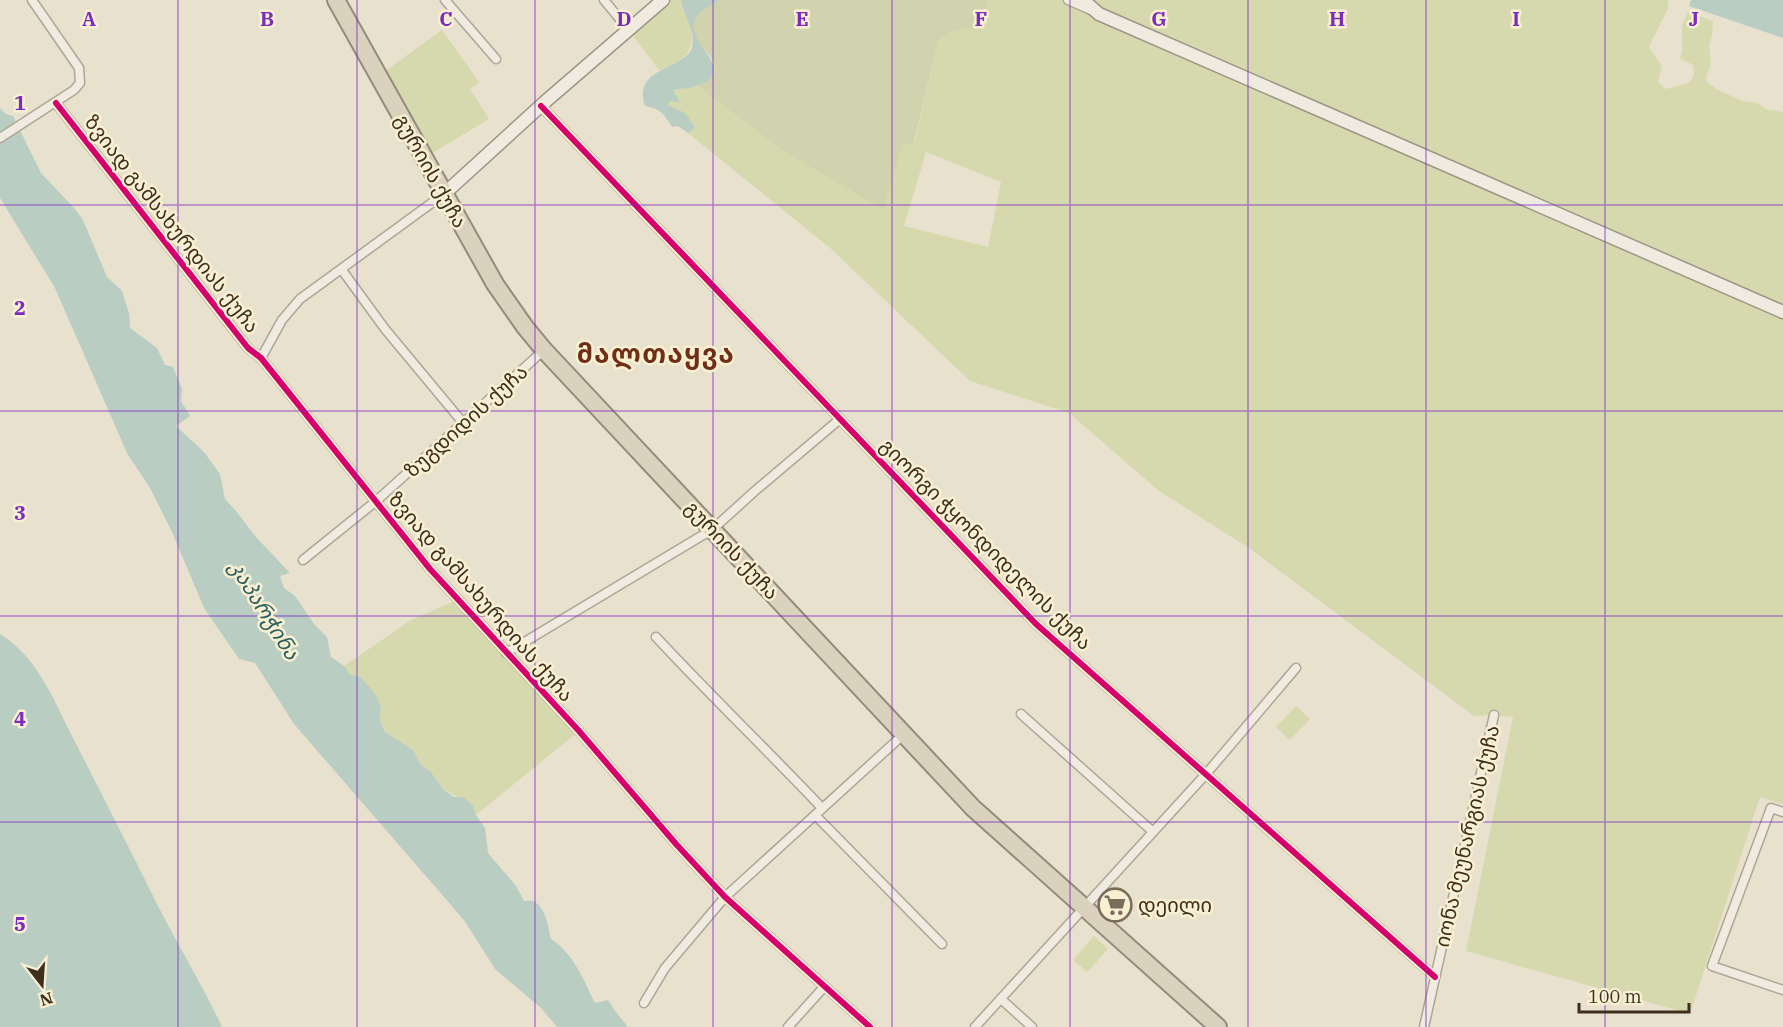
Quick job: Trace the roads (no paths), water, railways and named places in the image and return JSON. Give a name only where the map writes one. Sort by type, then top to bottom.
[{"type":"highway","name":"გურიის ქუჩა","points":[[341,2],[495,284],[544,351],[973,808],[1218,1027]]},
{"type":"street","points":[[0,138],[56,103],[80,83],[79,68],[32,0]]},
{"type":"street","points":[[445,0],[496,59]]},
{"type":"street","points":[[604,0],[628,29]]},
{"type":"street","points":[[261,358],[282,320],[300,299],[444,194],[663,0]]},
{"type":"street","points":[[1068,0],[1783,312]]},
{"type":"street","points":[[1083,0],[1099,14]]},
{"type":"street","name":"ზვიად გამსახურდიას ქუჩა","points":[[56,103],[248,348],[261,358],[430,569],[579,731],[638,801],[725,897],[870,1027]]},
{"type":"street","name":"გიორგი ჭყონდიდელის ქუჩა","points":[[541,106],[1036,624],[1435,977]]},
{"type":"street","points":[[342,270],[385,329],[465,424]]},
{"type":"street","name":"ზუგდიდის ქუჩა","points":[[303,560],[375,502],[465,424],[544,351]]},
{"type":"street","points":[[506,653],[713,529],[840,419]]},
{"type":"street","points":[[656,637],[822,808]]},
{"type":"street","points":[[975,1027],[1206,774],[1296,668]]},
{"type":"street","points":[[1021,714],[1152,831]]},
{"type":"street","name":"იონა მეუნარგიას ქუჩა","points":[[1424,1027],[1494,715]]},
{"type":"street","points":[[645,1003],[665,969],[725,897],[904,734]]},
{"type":"street","points":[[1783,812],[1771,808],[1712,966],[1783,990]]},
{"type":"street","points":[[815,815],[942,944]]},
{"type":"street","points":[[788,1027],[824,987]]},
{"type":"street","points":[[1001,999],[1032,1027]]},
{"type":"water","points":[[681,0],[719,0],[698,14],[693,26],[696,36],[713,64],[714,72],[709,80],[696,86],[673,90],[680,103],[670,101],[668,105],[685,113],[695,127],[688,133],[678,126],[672,127],[662,113],[655,108],[645,106],[643,94],[645,84],[651,77],[685,57],[691,50],[693,39]]},
{"type":"water","points":[[1691,0],[1783,0],[1783,38],[1689,6]]},
{"type":"water","name":"კაპარჭინა","points":[[0,108],[6,114],[13,116],[41,173],[83,220],[107,277],[122,291],[129,313],[130,328],[157,348],[165,365],[173,367],[182,389],[181,401],[190,416],[176,426],[204,452],[220,474],[225,499],[255,536],[290,573],[280,576],[284,588],[295,596],[314,624],[327,637],[331,657],[344,666],[350,675],[361,677],[375,694],[381,707],[380,720],[385,732],[413,750],[420,764],[431,772],[443,789],[454,797],[463,797],[473,806],[485,828],[488,853],[516,886],[524,901],[531,901],[541,907],[551,939],[572,960],[595,1003],[608,1000],[628,1027],[557,1027],[542,1009],[495,969],[464,920],[294,724],[255,663],[239,659],[204,608],[172,532],[150,488],[127,453],[55,288],[0,198]]},
{"type":"water","points":[[0,634],[24,654],[51,693],[158,906],[222,1027],[0,1027]]},
{"type":"place","name":"დეილი","points":[[1115,905]]},
{"type":"district","name":"მალთაყვა","points":[[656,354]]}]
